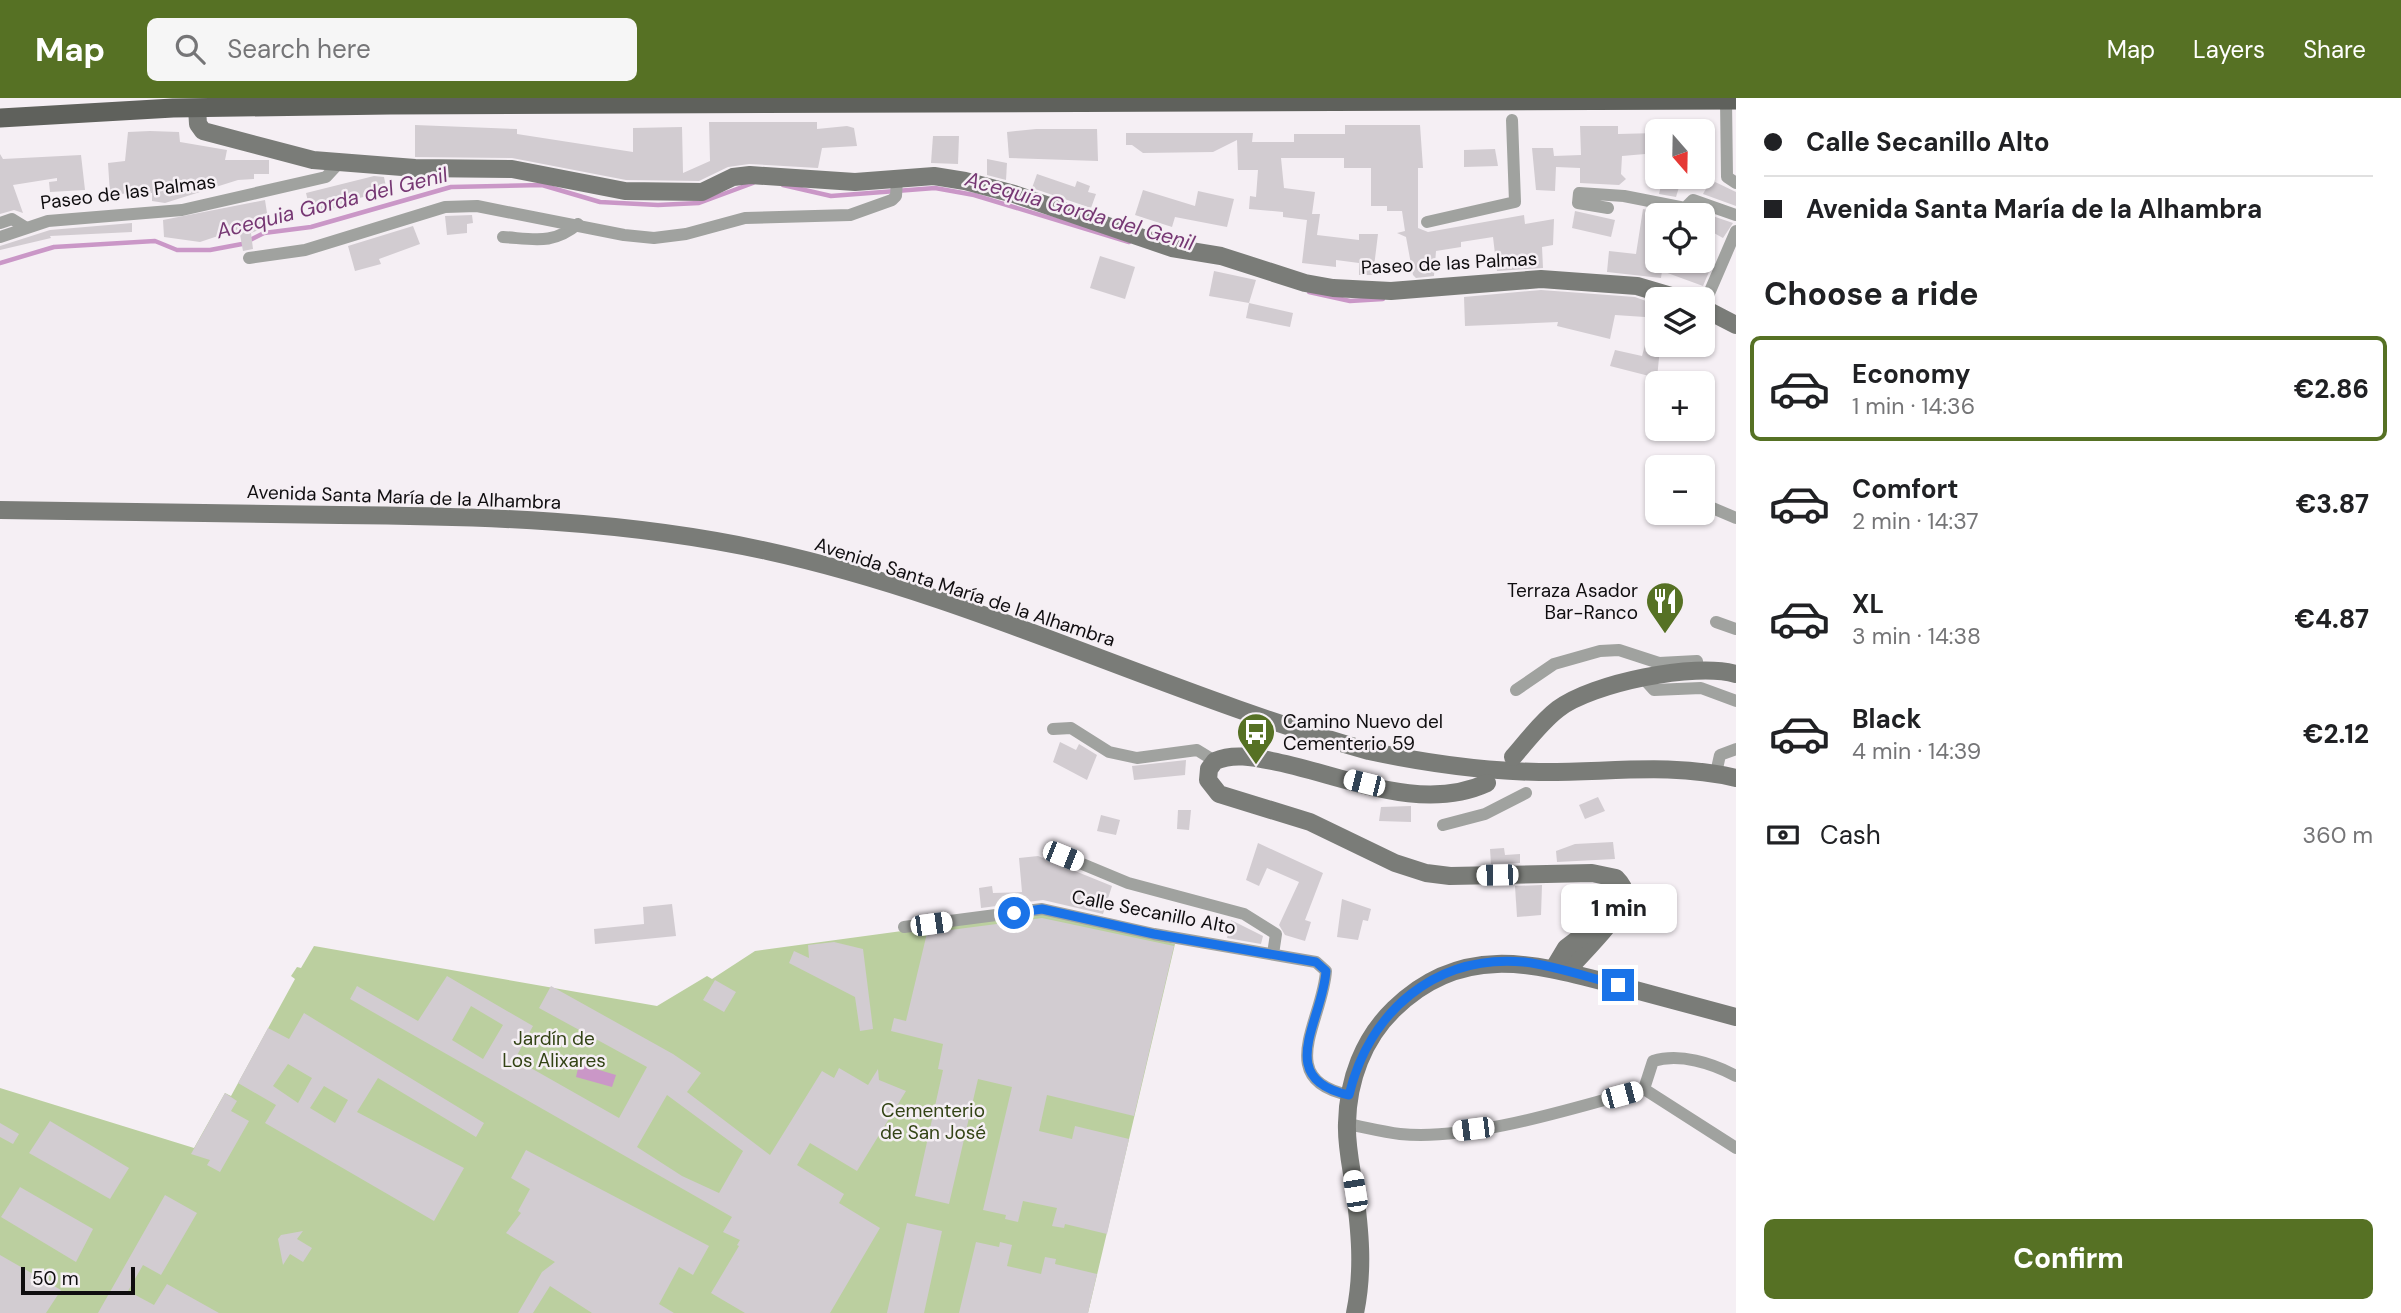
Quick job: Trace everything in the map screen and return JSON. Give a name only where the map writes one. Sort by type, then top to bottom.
[{"type":"main road","points":[[0,118],[172,103],[197,108],[330,102],[450,101],[1731,100]]},
{"type":"street","points":[[1731,100],[1731,152],[1727,177],[1736,183]]},
{"type":"street","name":"Paseo de las Palmas","points":[[197,108],[198,124],[203,131],[313,160],[339,163],[512,169],[625,191],[702,192],[733,177],[750,175],[897,187]]},
{"type":"street","points":[[1427,222],[1515,202],[1512,120]]},
{"type":"street","name":"Paseo de las Palmas","points":[[0,223],[12,219],[25,227],[80,216],[198,208],[326,177],[339,163]]},
{"type":"street","name":"Paseo de las Palmas","points":[[249,258],[305,250],[445,207],[477,206],[624,235],[654,237],[686,234],[745,218],[850,215],[865,212],[897,187],[934,176],[1014,194],[1172,248],[1221,256],[1305,283],[1333,288],[1391,291],[1541,279],[1645,288]]},
{"type":"street","points":[[1608,208],[1578,203],[1579,193],[1624,196],[1685,208],[1693,200],[1736,215]]},
{"type":"street","points":[[503,237],[542,240],[562,237],[578,225]]},
{"type":"street","points":[[0,237],[25,227]]},
{"type":"street","points":[[1712,287],[1736,231]]},
{"type":"street","points":[[1715,310],[1736,325]]},
{"type":"street","points":[[1715,509],[1736,518]]},
{"type":"street","name":"Avenida Santa María de la Alhambra","points":[[5,511],[486,518],[627,528],[768,551],[874,580],[1369,751],[1453,766],[1509,771],[1676,768],[1736,778]]},
{"type":"street","points":[[1716,622],[1736,629]]},
{"type":"street","points":[[1516,690],[1554,664],[1600,651],[1619,650],[1659,663],[1697,661],[1698,669]]},
{"type":"street","points":[[1513,757],[1548,719],[1581,696],[1644,679],[1698,669],[1736,674]]},
{"type":"street","points":[[1644,679],[1654,690],[1701,688],[1736,701]]},
{"type":"street","points":[[1053,729],[1071,728],[1110,752],[1137,758],[1197,750],[1214,761]]},
{"type":"street","points":[[1716,773],[1720,755],[1736,749]]},
{"type":"street","points":[[1487,783],[1457,793],[1421,794],[1255,758],[1223,757],[1214,761],[1209,769],[1208,780],[1219,794],[1310,822],[1412,869],[1450,876],[1608,874],[1616,878],[1624,889],[1624,898],[1588,945],[1560,969]]},
{"type":"street","points":[[1443,825],[1485,814],[1527,793]]},
{"type":"street","name":"Calle Secanillo Alto","points":[[1063,856],[1128,883],[1244,914],[1276,934],[1273,954]]},
{"type":"street","name":"Calle Secanillo Alto","points":[[904,927],[1042,909],[1154,934],[1316,962],[1326,971],[1325,989],[1306,1059],[1310,1074],[1320,1085],[1349,1095]]},
{"type":"street","points":[[1524,962],[1566,948],[1615,912]]},
{"type":"street","points":[[1588,945],[1587,956],[1595,979]]},
{"type":"street","points":[[1560,969],[1566,948]]},
{"type":"street","points":[[1355,1313],[1362,1259],[1347,1124],[1349,1095],[1365,1048],[1386,1017],[1405,997],[1432,981],[1463,968],[1484,963],[1524,962],[1560,969],[1736,1017]]},
{"type":"street","points":[[1644,1089],[1653,1061],[1662,1058],[1716,1065],[1736,1076]]},
{"type":"street","points":[[1347,1124],[1401,1134],[1435,1133],[1553,1114],[1644,1089],[1736,1148]]},
{"type":"green space","name":"Cementerio de San José","points":[[1042,912],[1175,944],[1088,1313],[0,1313],[0,1088],[194,1148],[225,1093],[231,1096],[295,979],[291,976],[297,967],[301,968],[314,946],[657,1006],[707,976],[712,979],[755,951]]},
{"type":"shaded area","points":[[579,1064],[616,1075],[612,1087],[576,1077]]},
{"type":"building","points":[[709,122],[817,122],[817,129],[847,126],[854,128],[857,146],[822,148],[818,168],[749,164],[728,167],[699,181],[626,180],[512,158],[415,157],[415,125],[517,129],[517,134],[633,152],[633,128],[682,127],[683,173],[710,161]]},
{"type":"building","points":[[1345,125],[1420,125],[1423,168],[1418,168],[1418,228],[1428,232],[1524,215],[1525,224],[1554,219],[1553,245],[1542,247],[1543,268],[1497,271],[1493,237],[1461,242],[1461,247],[1436,251],[1434,276],[1416,278],[1413,275],[1406,237],[1397,233],[1405,231],[1402,211],[1387,211],[1387,206],[1371,206],[1371,168],[1344,168],[1344,158],[1281,158],[1284,188],[1315,192],[1312,214],[1320,214],[1317,235],[1359,240],[1359,234],[1378,234],[1373,275],[1359,275],[1359,263],[1336,260],[1336,267],[1302,263],[1307,220],[1283,217],[1283,212],[1249,209],[1250,196],[1256,197],[1258,170],[1238,170],[1237,140],[1213,152],[1143,153],[1132,145],[1126,145],[1126,133],[1253,133],[1252,142],[1294,142],[1294,134],[1345,134]]},
{"type":"building","points":[[1580,126],[1618,126],[1618,134],[1645,133],[1645,154],[1622,156],[1621,174],[1626,179],[1619,185],[1580,183],[1580,168],[1556,167],[1555,191],[1536,190],[1532,148],[1553,148],[1554,156],[1581,155]]},
{"type":"building","points":[[1097,129],[1098,161],[1009,158],[1007,132]]},
{"type":"building","points":[[128,132],[179,132],[180,142],[227,150],[225,160],[269,160],[269,174],[254,174],[254,179],[238,180],[165,203],[152,201],[152,193],[110,194],[108,163],[125,161]]},
{"type":"building","points":[[933,136],[959,136],[958,164],[931,163]]},
{"type":"building","points":[[1495,149],[1498,166],[1464,167],[1464,150]]},
{"type":"building","points":[[0,154],[3,159],[81,155],[85,190],[50,192],[49,182],[57,181],[57,178],[13,185],[23,213],[14,210],[0,214]]},
{"type":"building","points":[[987,159],[1007,163],[1006,180],[987,175]]},
{"type":"building","points":[[1037,174],[1075,187],[1077,181],[1090,186],[1088,192],[1096,194],[1091,208],[1032,188]]},
{"type":"building","points":[[374,176],[384,177],[387,192],[311,214],[306,193]]},
{"type":"building","points":[[1715,182],[1736,192],[1736,206],[1703,194],[1706,189],[1715,189]]},
{"type":"building","points":[[1660,189],[1678,189],[1676,197],[1659,194]]},
{"type":"building","points":[[1143,190],[1195,206],[1198,191],[1234,199],[1227,227],[1175,217],[1172,227],[1135,215]]},
{"type":"building","points":[[265,200],[269,226],[251,233],[253,249],[243,251],[239,229],[200,242],[164,237],[163,220]]},
{"type":"building","points":[[1645,209],[1645,273],[1662,273],[1661,278],[1607,272],[1609,251],[1636,254]]},
{"type":"building","points":[[1575,211],[1615,220],[1611,237],[1572,228]]},
{"type":"building","points":[[472,215],[473,223],[467,224],[467,233],[447,235],[445,216]]},
{"type":"building","points":[[1715,217],[1733,223],[1723,238],[1715,234]]},
{"type":"building","points":[[132,223],[132,232],[50,236],[51,238],[0,250],[0,246],[50,230]]},
{"type":"building","points":[[413,226],[420,244],[379,259],[381,264],[355,271],[348,246]]},
{"type":"building","points":[[1100,256],[1135,267],[1125,299],[1090,288]]},
{"type":"building","points":[[1214,271],[1256,280],[1249,303],[1209,296]]},
{"type":"building","points":[[1667,273],[1708,273],[1703,286]]},
{"type":"building","points":[[1541,290],[1635,297],[1645,301],[1645,317],[1615,315],[1610,339],[1557,326],[1558,322],[1465,326],[1464,297]]},
{"type":"building","points":[[1249,303],[1293,313],[1290,327],[1246,318]]},
{"type":"building","points":[[1645,345],[1645,357],[1659,357],[1658,371],[1645,371],[1645,375],[1610,366],[1615,350],[1642,356]]},
{"type":"building","points":[[1060,742],[1076,750],[1079,744],[1097,755],[1087,780],[1053,762]]},
{"type":"building","points":[[1186,760],[1185,775],[1134,780],[1132,766]]},
{"type":"building","points":[[1598,797],[1605,811],[1585,819],[1579,805]]},
{"type":"building","points":[[1411,806],[1411,822],[1379,821],[1381,807]]},
{"type":"building","points":[[1178,810],[1191,810],[1189,830],[1177,829]]},
{"type":"building","points":[[1101,815],[1120,820],[1116,835],[1097,831]]},
{"type":"building","points":[[1613,842],[1615,859],[1557,862],[1556,851],[1575,844]]},
{"type":"building","points":[[1258,843],[1323,873],[1305,920],[1311,922],[1305,941],[1285,935],[1279,925],[1299,882],[1267,868],[1259,886],[1246,880]]},
{"type":"building","points":[[1504,848],[1505,855],[1520,854],[1520,863],[1491,864],[1490,849]]},
{"type":"building","points":[[1038,856],[1112,886],[1103,914],[1043,900],[981,908],[979,888],[992,886],[993,893],[1022,892],[1019,858]]},
{"type":"building","points":[[1542,885],[1541,915],[1517,917],[1515,886]]},
{"type":"building","points":[[1342,899],[1371,909],[1368,921],[1363,920],[1358,940],[1337,937]]},
{"type":"building","points":[[672,904],[676,936],[595,944],[594,929],[644,924],[643,907]]},
{"type":"building","points":[[1042,918],[1174,946],[1134,1116],[1047,1095],[1039,1131],[1072,1139],[1075,1126],[1129,1139],[1107,1234],[1065,1224],[1064,1228],[1052,1226],[1057,1208],[1023,1201],[1018,1222],[1005,1219],[1006,1215],[983,1210],[1012,1087],[978,1079],[949,1204],[915,1196],[943,1070],[938,1069],[943,1044],[891,1031],[894,1018],[906,1021],[927,933]]},
{"type":"building","points":[[1231,920],[1263,936],[1261,944],[1227,938]]},
{"type":"building","points":[[834,942],[863,949],[873,1029],[860,1031],[855,997],[789,963],[794,951],[809,958],[808,945]]},
{"type":"building","points":[[447,976],[533,1026],[515,1059],[619,1118],[647,1067],[539,1008],[551,986],[673,1054],[701,1073],[687,1092],[770,1155],[822,1071],[834,1078],[839,1068],[868,1085],[878,1069],[879,1080],[906,1091],[857,1171],[810,1143],[797,1165],[844,1194],[839,1203],[880,1228],[830,1313],[745,1313],[711,1293],[739,1246],[737,1245],[740,1240],[723,1232],[732,1217],[350,999],[357,986],[418,1021]],"holes":[[[471,1006],[503,1025],[483,1059],[452,1040]],[[667,1095],[743,1151],[719,1193],[682,1176],[637,1147]]]},
{"type":"building","points":[[715,980],[736,992],[724,1012],[703,1000]]},
{"type":"building","points":[[304,1013],[484,1123],[476,1137],[378,1078],[357,1112],[464,1168],[434,1221],[265,1123],[276,1105],[238,1083],[268,1028],[289,1039]],"holes":[[[288,1064],[312,1078],[298,1103],[273,1086]],[[324,1086],[348,1100],[335,1123],[310,1108]]]},
{"type":"building","points":[[225,1093],[237,1101],[231,1111],[249,1121],[220,1172],[207,1165],[210,1160],[191,1154]]},
{"type":"building","points":[[50,1121],[129,1168],[110,1199],[29,1153]]},
{"type":"building","points":[[0,1123],[19,1134],[13,1144],[0,1137]]},
{"type":"building","points":[[526,1150],[709,1246],[693,1275],[679,1267],[659,1304],[674,1313],[592,1313],[550,1286],[533,1313],[518,1313],[542,1272],[555,1262],[506,1233],[521,1213],[518,1211],[530,1189],[511,1178]]},
{"type":"building","points":[[20,1187],[93,1229],[76,1262],[1,1217]]},
{"type":"building","points":[[165,1195],[197,1213],[161,1275],[143,1265],[128,1291],[154,1305],[167,1284],[219,1313],[98,1313]]},
{"type":"building","points":[[907,1223],[942,1231],[924,1313],[887,1313]]},
{"type":"building","points":[[303,1231],[297,1239],[312,1248],[303,1262],[290,1254],[283,1265],[278,1239],[281,1235]]},
{"type":"building","points":[[976,1242],[999,1247],[1000,1242],[1012,1245],[1007,1266],[1041,1274],[1045,1257],[1056,1259],[1055,1264],[1097,1274],[1088,1313],[959,1313]]},
{"type":"building","points":[[0,1255],[61,1290],[46,1313],[0,1313]]},
{"type":"waterway","name":"Acequia Gorda del Genil","points":[[0,263],[54,247],[155,241],[177,250],[210,250],[242,244],[264,233],[311,227],[451,187],[542,185],[600,202],[658,205],[699,203],[753,183]]},
{"type":"waterway","name":"Acequia Gorda del Genil","points":[[783,185],[831,196],[935,188],[974,195],[1129,242]]},
{"type":"waterway","name":"Acequia Gorda del Genil","points":[[1309,292],[1350,301],[1383,299]]},
{"type":"place","name":"Terraza Asador Bar-Ranco","points":[[1665,635]]},
{"type":"place","name":"Camino Nuevo del Cementerio 59","points":[[1256,766]]},
{"type":"route","points":[[1014,913],[1042,909],[1154,934],[1316,962],[1326,971],[1325,989],[1308,1041],[1306,1059],[1310,1074],[1320,1085],[1349,1095],[1365,1048],[1386,1017],[1405,997],[1442,976],[1484,963],[1524,962],[1618,985]]},
{"type":"park label","name":"Jardín de Los Alixares","points":[[554,1049]]}]
